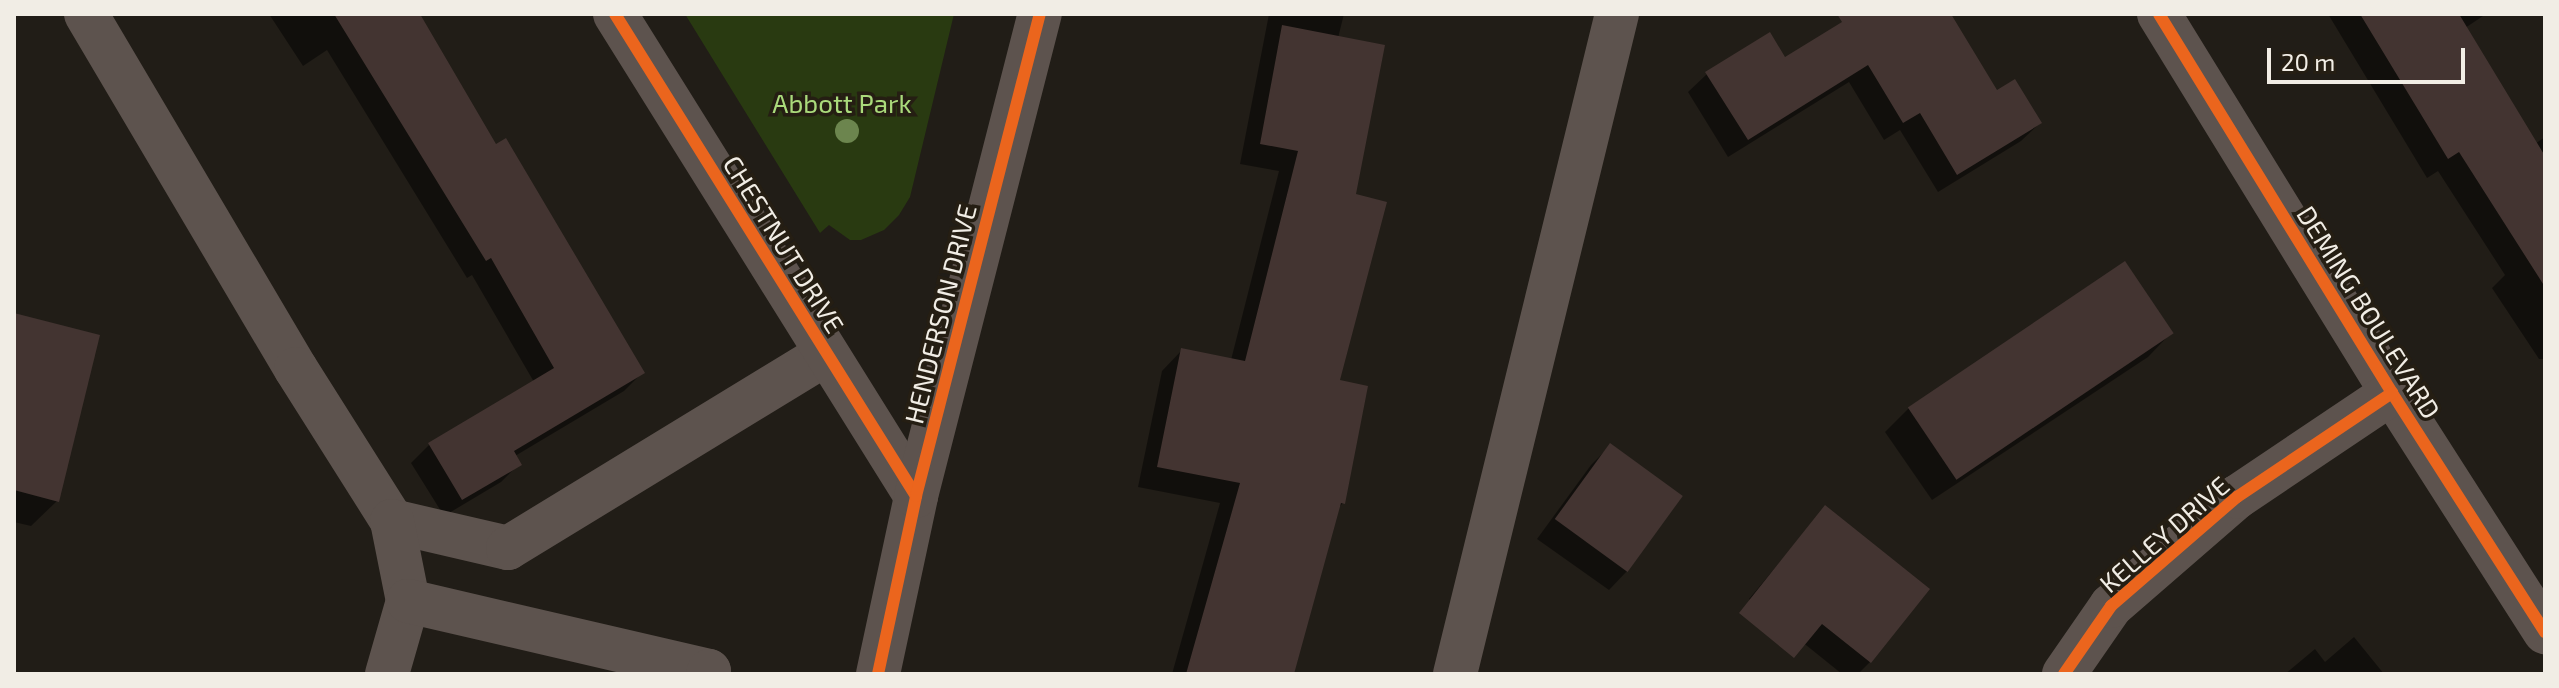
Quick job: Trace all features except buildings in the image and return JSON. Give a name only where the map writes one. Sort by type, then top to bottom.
[{"type":"street","points":[[86,14],[296,369],[392,521],[408,601],[387,674]]},
{"type":"street","name":"CHESTNUT DRIVE","points":[[615,14],[916,496]]},
{"type":"street","name":"HENDERSON DRIVE","points":[[878,674],[916,496],[1040,14]]},
{"type":"street","points":[[1455,674],[1617,14]]},
{"type":"street","name":"DEMING BOULEVARD","points":[[2159,14],[2392,393],[2545,632]]},
{"type":"street","points":[[392,521],[508,548],[826,354]]},
{"type":"street","name":"KELLEY DRIVE","points":[[2064,674],[2111,606],[2237,497],[2392,393]]},
{"type":"street","points":[[408,601],[709,671],[708,674]]},
{"type":"green space","name":"Abbott Park","points":[[685,14],[954,14],[910,197],[899,215],[884,230],[861,240],[850,240],[829,225],[820,233]]},
{"type":"cycle path","points":[[615,14],[916,496]]},
{"type":"cycle path","points":[[878,674],[916,496],[1040,14]]},
{"type":"cycle path","points":[[2159,14],[2392,393],[2545,632]]},
{"type":"cycle path","points":[[2064,674],[2111,606],[2237,497],[2392,393]]}]
